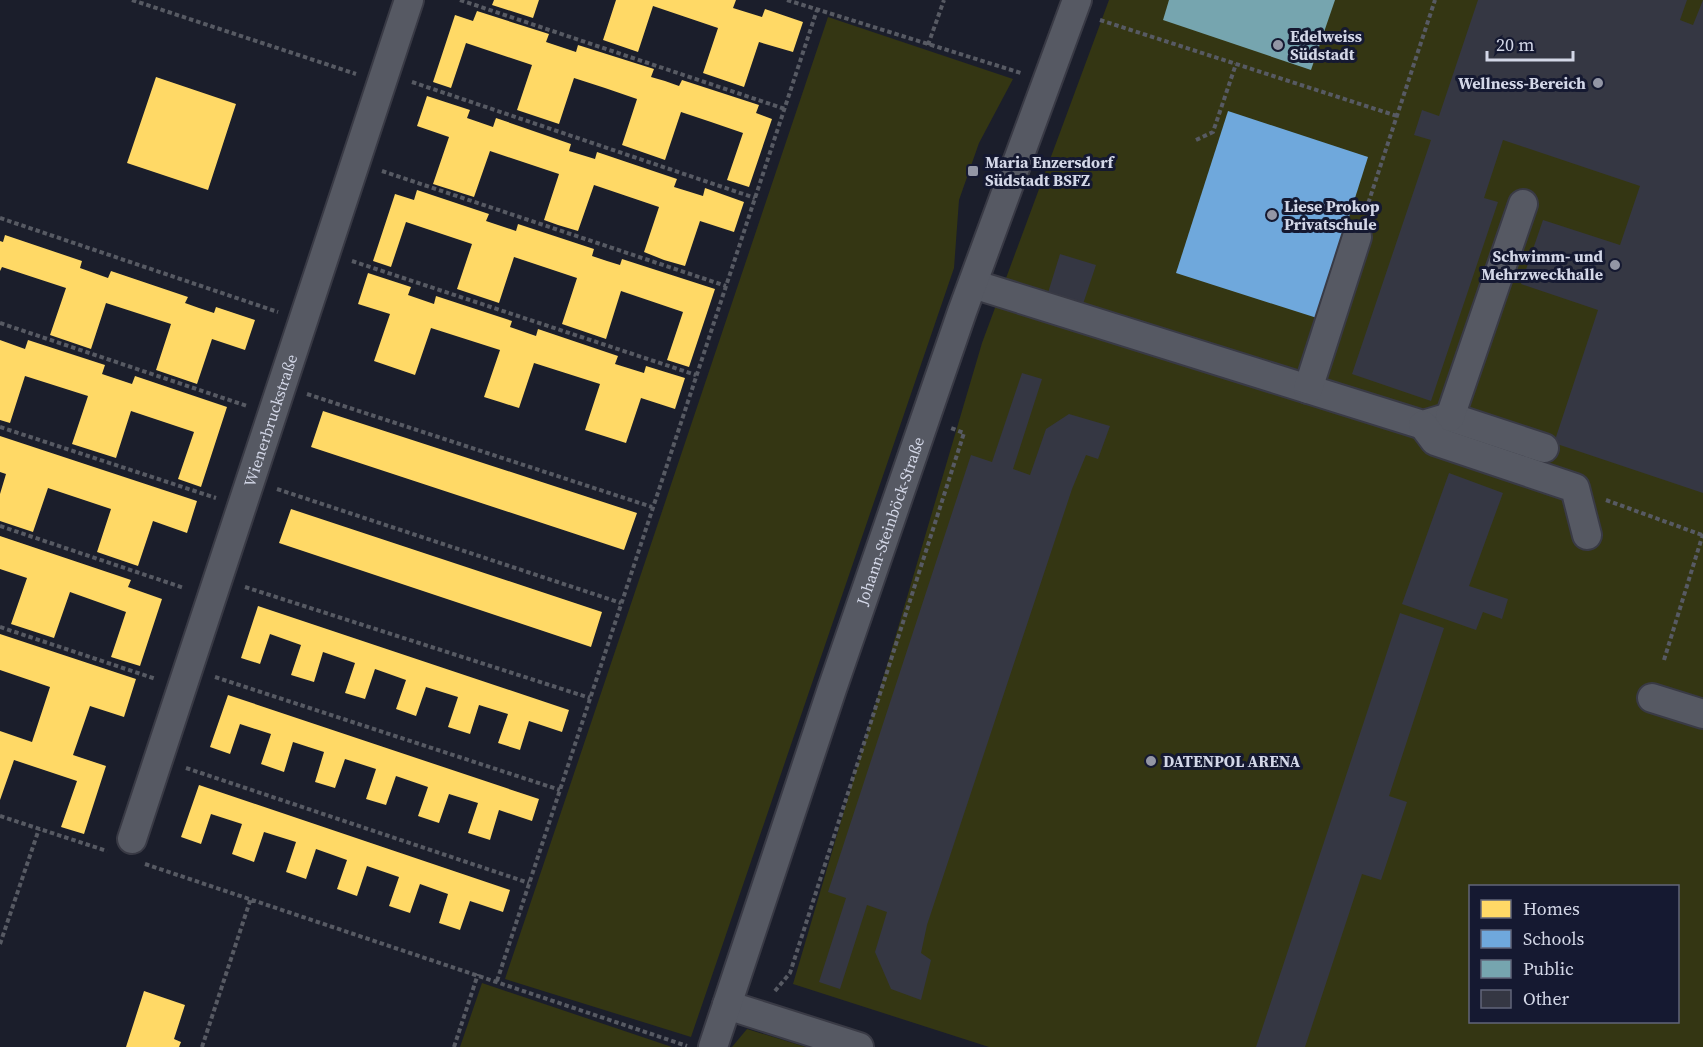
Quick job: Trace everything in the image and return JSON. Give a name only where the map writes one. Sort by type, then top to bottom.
[{"type":"street","name":"Wienerbruckstraße","points":[[128,852],[409,0]]},
{"type":"street","name":"Johann-Steinböck-Straße","points":[[713,1047],[925,419],[1075,6]]},
{"type":"street","points":[[1450,417],[1523,204]]},
{"type":"street","points":[[1308,389],[1357,237]]},
{"type":"street","points":[[973,284],[1423,425],[1450,417],[1545,448]]},
{"type":"street","points":[[1423,425],[1435,441],[1575,488],[1587,535]]},
{"type":"street","points":[[1652,698],[1703,714]]},
{"type":"street","points":[[727,1005],[859,1047]]},
{"type":"path","points":[[132,0],[755,198]]},
{"type":"path","points":[[460,0],[785,109]]},
{"type":"path","points":[[787,0],[1048,82]]},
{"type":"path","points":[[928,45],[944,0]]},
{"type":"path","points":[[1357,237],[1435,0]]},
{"type":"path","points":[[1075,6],[1236,64],[1397,116]]},
{"type":"path","points":[[497,981],[818,10]]},
{"type":"path","points":[[1196,140],[1213,132],[1236,64]]},
{"type":"path","points":[[356,162],[726,286]]},
{"type":"path","points":[[0,218],[303,320]]},
{"type":"path","points":[[326,253],[696,375]]},
{"type":"path","points":[[0,323],[271,414]]},
{"type":"path","points":[[280,386],[652,507]]},
{"type":"path","points":[[790,973],[964,433],[925,419]]},
{"type":"path","points":[[0,427],[245,493],[621,603]]},
{"type":"path","points":[[1575,488],[1703,534],[1664,660]]},
{"type":"path","points":[[0,526],[590,698]]},
{"type":"path","points":[[0,627],[185,678],[560,790]]},
{"type":"path","points":[[158,759],[529,883]]},
{"type":"path","points":[[0,816],[39,829],[128,852],[251,898],[691,1047]]},
{"type":"path","points":[[0,944],[39,829]]},
{"type":"path","points":[[202,1047],[251,898]]},
{"type":"path","points":[[454,1047],[478,974]]},
{"type":"green space","points":[[1109,0],[1703,0],[1703,1047],[989,1047],[793,984],[982,343]]},
{"type":"green space","points":[[828,17],[1013,79],[979,143],[959,200],[954,268],[691,1037],[505,979]]},
{"type":"green space","points":[[482,983],[672,1047],[460,1047]]},
{"type":"green space","points":[[747,1029],[806,1047],[732,1047]]},
{"type":"building: Homes","points":[[494,0],[539,0],[533,18],[492,5]]},
{"type":"building: Homes","points":[[616,0],[736,0],[733,8],[762,17],[765,9],[803,22],[793,52],[759,42],[744,87],[703,73],[718,28],[653,6],[638,52],[603,40]]},
{"type":"building: Homes","points":[[477,11],[549,34],[546,42],[576,52],[578,45],[654,69],[651,77],[679,86],[682,80],[759,105],[756,113],[772,119],[749,187],[727,180],[743,133],[681,112],[665,160],[622,145],[637,99],[605,88],[574,78],[559,124],[517,110],[532,65],[466,43],[451,88],[433,82],[455,15],[473,21]]},
{"type":"building: Homes","points":[[156,77],[236,104],[208,190],[127,163]]},
{"type":"building: Homes","points":[[427,96],[470,110],[467,118],[493,127],[496,118],[571,144],[569,151],[595,159],[597,152],[677,179],[674,187],[703,196],[705,188],[744,202],[734,232],[700,221],[685,266],[664,260],[644,252],[659,207],[594,185],[578,231],[558,225],[544,220],[559,174],[490,151],[474,197],[433,184],[449,137],[417,126]]},
{"type":"building: Homes","points":[[417,190],[489,214],[486,221],[516,231],[518,224],[594,249],[592,256],[607,261],[620,265],[622,259],[715,289],[689,367],[667,360],[683,312],[621,291],[606,339],[562,324],[577,278],[514,257],[499,303],[457,289],[472,244],[406,222],[391,267],[373,261],[395,194],[414,200]]},
{"type":"building: Homes","points":[[5,235],[82,261],[80,268],[108,278],[111,271],[188,297],[185,303],[199,308],[214,313],[216,307],[255,320],[245,350],[212,339],[197,384],[156,370],[171,324],[106,303],[91,349],[50,335],[66,288],[2,267],[0,271],[0,241],[3,242]]},
{"type":"building: Homes","points":[[368,273],[411,287],[408,295],[434,304],[436,296],[512,321],[510,327],[536,336],[538,329],[618,356],[615,364],[644,373],[646,366],[685,378],[675,409],[641,398],[626,443],[585,430],[600,384],[534,363],[519,408],[484,397],[500,350],[431,328],[415,375],[374,361],[390,314],[358,304]]},
{"type":"building: Homes","points":[[0,340],[25,349],[28,340],[105,365],[102,374],[132,384],[135,376],[227,407],[201,487],[178,479],[194,432],[131,411],[116,458],[72,444],[88,396],[25,376],[10,423],[0,420]]},
{"type":"building: Homes","points":[[323,411],[637,513],[624,550],[311,447]]},
{"type":"building: Homes","points":[[0,436],[197,501],[187,533],[153,521],[138,566],[97,552],[111,509],[48,488],[33,532],[0,521],[0,494],[6,474],[0,472]]},
{"type":"building: Homes","points":[[291,509],[602,612],[591,647],[279,543]]},
{"type":"building: Homes","points":[[0,536],[131,580],[128,587],[162,599],[140,666],[111,657],[126,612],[70,592],[54,638],[11,624],[27,578],[0,569]]},
{"type":"building: Homes","points":[[258,606],[569,710],[562,732],[529,721],[520,750],[498,743],[508,714],[479,705],[470,734],[448,727],[458,697],[426,687],[416,716],[396,709],[406,680],[375,669],[365,699],[345,693],[355,663],[323,652],[314,682],[291,675],[301,645],[270,634],[260,664],[241,658]]},
{"type":"building: Homes","points":[[0,634],[136,679],[124,717],[90,706],[73,755],[106,766],[84,834],[61,827],[77,781],[14,760],[0,800],[0,731],[32,742],[50,687],[0,670]]},
{"type":"building: Homes","points":[[228,695],[539,799],[532,821],[499,810],[490,840],[468,833],[478,803],[449,794],[439,823],[418,816],[428,787],[396,776],[386,805],[366,799],[376,769],[345,759],[335,788],[315,782],[324,752],[293,742],[284,772],[261,764],[271,734],[240,724],[230,754],[210,747]]},
{"type":"building: Homes","points":[[199,785],[510,890],[503,912],[470,901],[460,930],[439,923],[448,894],[420,884],[410,913],[389,906],[399,877],[367,866],[357,896],[337,889],[347,860],[316,849],[306,879],[286,872],[296,842],[264,832],[254,862],[232,854],[242,824],[211,814],[201,844],[181,837]]},
{"type":"building: Homes","points":[[144,991],[185,1005],[174,1039],[181,1042],[179,1047],[126,1047]]},
{"type":"building: Schools","name":"Liese Prokop Privatschule","points":[[1228,111],[1368,157],[1317,318],[1176,273]]},
{"type":"building: Public","name":"Edelweiss Südstadt","points":[[1169,0],[1335,0],[1311,70],[1163,20]]},
{"type":"building: Other","points":[[1478,0],[1687,0],[1680,20],[1693,25],[1703,0],[1703,493],[1554,443],[1598,310],[1521,284],[1543,220],[1620,245],[1640,186],[1503,140],[1484,198],[1498,202],[1431,401],[1352,374],[1431,140],[1414,135],[1422,110],[1439,116]]},
{"type":"building: Other","points":[[1060,254],[1096,265],[1082,307],[1047,296]]},
{"type":"building: Other","points":[[1022,373],[1042,379],[1013,469],[1030,475],[1046,429],[1069,414],[1110,426],[1098,459],[1086,455],[1072,489],[927,925],[921,953],[931,960],[921,1000],[891,989],[875,952],[887,912],[867,905],[840,989],[819,982],[846,898],[828,892],[971,455],[992,462]]},
{"type":"building: Other","points":[[1449,473],[1503,493],[1469,586],[1508,599],[1502,619],[1483,612],[1476,630],[1402,604]]},
{"type":"building: Other","points":[[1400,613],[1444,628],[1389,796],[1407,802],[1381,880],[1362,874],[1305,1047],[1256,1047]]},
{"type":"place","name":"Edelweiss Südstadt","points":[[1278,45]]},
{"type":"place","name":"Wellness-Bereich","points":[[1598,83]]},
{"type":"place","name":"Maria Enzersdorf Südstadt BSFZ","points":[[973,171]]},
{"type":"place","name":"Liese Prokop Privatschule","points":[[1272,215]]},
{"type":"place","name":"Schwimm- und Mehrzweckhalle","points":[[1615,265]]},
{"type":"place","name":"DATENPOL ARENA","points":[[1151,761]]}]
